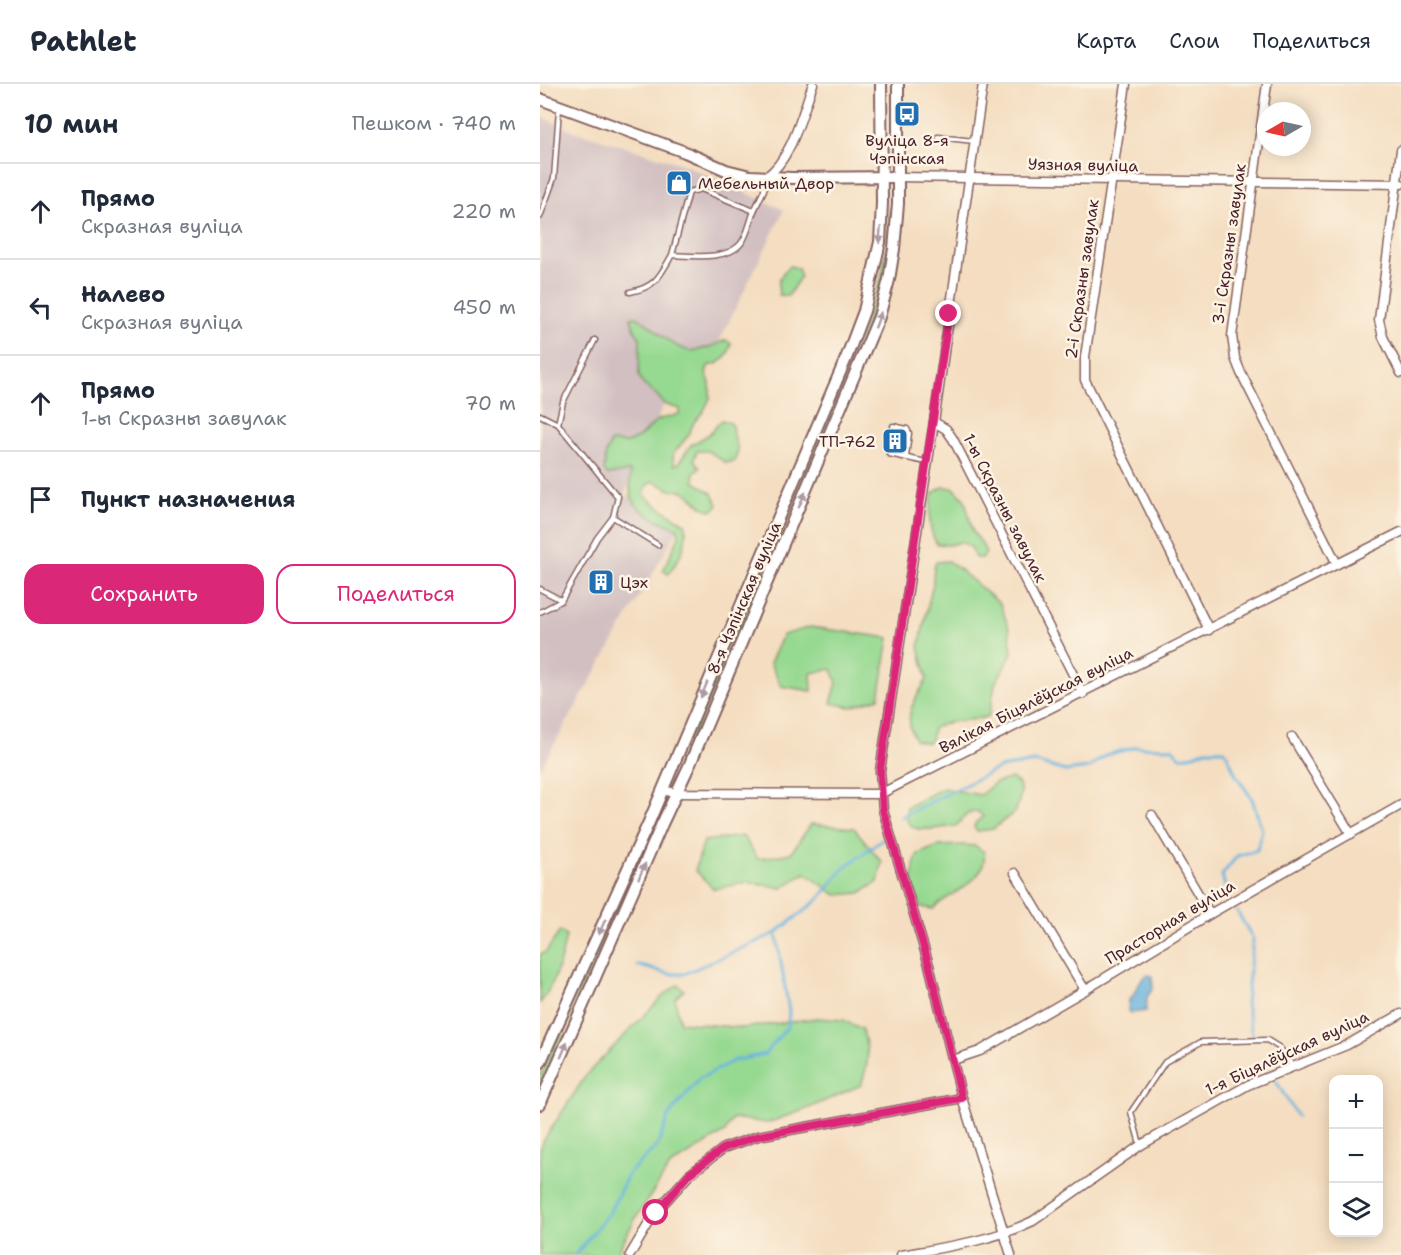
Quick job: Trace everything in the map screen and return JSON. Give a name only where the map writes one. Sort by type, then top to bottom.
[{"type":"main road","name":"8-я Чэпінская вуліца","points":[[540,1063],[662,790],[847,356],[864,311],[880,242],[881,84]]},
{"type":"main road","name":"8-я Чэпінская вуліца","points":[[540,1104],[676,793],[879,317],[889,280],[898,204],[898,84]]},
{"type":"main road","name":"Уязная вуліца","points":[[540,99],[685,152],[726,170],[750,176],[897,177]]},
{"type":"street","points":[[765,177],[774,171],[783,159],[813,84]]},
{"type":"street","points":[[983,84],[880,771],[880,794],[929,965],[962,1098],[1011,1255]]},
{"type":"street","name":"2-і Скразны завулак","points":[[1126,84],[1085,357],[1085,380],[1209,630]]},
{"type":"street","name":"3-і Скразны завулак","points":[[1267,84],[1232,336],[1235,358],[1337,564]]},
{"type":"street","points":[[1401,150],[1379,320],[1383,337],[1401,373]]},
{"type":"street","name":"Уязная вуліца","points":[[897,177],[1398,184]]},
{"type":"street","name":"1-ы Скразны завулак","points":[[934,422],[946,429],[953,439],[1083,694]]},
{"type":"street","name":"Вялікая Біцялёўская вуліца","points":[[662,790],[676,793],[880,794],[1083,694],[1401,532]]},
{"type":"street","points":[[1292,737],[1351,834]]},
{"type":"street","name":"Прасторная вуліца","points":[[953,1060],[980,1051],[1210,914],[1401,805]]},
{"type":"street","points":[[1152,815],[1210,914]]},
{"type":"street","points":[[1015,873],[1085,990]]},
{"type":"street","name":"1-я Біцялёўская вуліца","points":[[901,1255],[976,1241],[1017,1229],[1033,1221],[1141,1144],[1248,1085],[1347,1045],[1401,1014]]},
{"type":"street","points":[[630,1255],[656,1213],[689,1174],[724,1148],[758,1136],[962,1098]]},
{"type":"lane","points":[[540,217],[554,178],[559,105]]},
{"type":"lane","points":[[938,137],[974,141]]},
{"type":"lane","points":[[672,255],[705,257],[733,251],[742,242],[764,190],[765,177]]},
{"type":"lane","points":[[630,292],[646,289],[658,279],[672,255],[689,192],[701,189],[754,211]]},
{"type":"lane","points":[[558,424],[562,402],[595,340]]},
{"type":"lane","points":[[540,415],[558,424],[618,497],[613,517],[597,538],[561,601],[540,612]]},
{"type":"lane","points":[[893,426],[907,429],[909,434],[906,457]]},
{"type":"lane","points":[[889,454],[927,462]]},
{"type":"lane","points":[[613,517],[658,546]]},
{"type":"lane","points":[[540,589],[561,601]]},
{"type":"lane","points":[[1141,1144],[1131,1112],[1136,1103],[1165,1062],[1201,1042],[1267,1040],[1280,1048],[1293,1067]]},
{"type":"shaded area","points":[[540,116],[570,130],[685,165],[784,210],[710,360],[689,348],[624,494],[680,526],[540,769]]},
{"type":"green space","points":[[890,208],[893,208],[887,270],[857,359],[682,763],[679,762],[853,358],[881,279],[887,247]]},
{"type":"green space","points":[[790,266],[798,268],[800,277],[788,296],[779,295],[780,278]]},
{"type":"green space","points":[[636,317],[684,349],[699,350],[726,340],[731,344],[724,359],[708,366],[706,373],[710,383],[710,398],[703,412],[694,422],[688,436],[673,454],[674,465],[678,464],[691,445],[708,435],[722,420],[731,423],[738,450],[735,461],[726,463],[708,451],[697,451],[694,459],[700,468],[694,473],[694,481],[713,494],[718,505],[713,511],[704,508],[684,491],[671,490],[653,481],[647,485],[644,495],[686,525],[682,551],[668,574],[663,571],[679,536],[678,529],[650,516],[638,507],[631,495],[630,471],[607,475],[604,470],[606,453],[611,442],[627,443],[638,438],[658,420],[679,414],[680,409],[664,404],[643,384],[639,376],[640,338],[631,318]]},
{"type":"green space","points":[[943,487],[954,488],[965,500],[973,532],[986,553],[982,558],[975,558],[971,547],[961,542],[949,545],[937,544],[930,526],[931,506],[933,493]]},
{"type":"green space","points":[[948,561],[1000,604],[1009,628],[1012,653],[995,684],[989,716],[938,726],[933,729],[931,740],[927,743],[915,740],[911,731],[910,715],[911,708],[927,679],[919,647],[935,566],[936,562]]},
{"type":"green space","points":[[810,627],[889,638],[879,698],[851,707],[831,703],[837,683],[832,669],[811,673],[812,691],[781,686],[770,663],[783,635]]},
{"type":"green space","points":[[1012,778],[1019,784],[1021,793],[1016,811],[993,829],[977,831],[974,827],[976,822],[984,817],[977,811],[967,814],[956,826],[930,829],[914,828],[906,817],[907,807],[943,788],[980,795],[995,783]]},
{"type":"green space","points":[[811,824],[854,828],[882,862],[878,882],[860,893],[836,895],[805,873],[782,888],[748,882],[714,889],[695,870],[704,841],[743,836],[758,859],[791,853]]},
{"type":"green space","points":[[651,829],[654,829],[540,1088],[540,1077]]},
{"type":"green space","points":[[938,846],[975,846],[984,852],[984,862],[980,871],[967,885],[933,909],[922,907],[913,881],[918,854]]},
{"type":"green space","points":[[560,931],[566,936],[560,963],[550,988],[540,1003],[540,954],[546,952]]},
{"type":"green space","points":[[678,985],[684,990],[675,999],[680,1022],[743,1028],[817,1018],[843,1020],[862,1029],[868,1057],[861,1085],[804,1110],[767,1123],[733,1118],[725,1132],[670,1166],[635,1219],[616,1255],[540,1255],[540,1148],[545,1138],[587,1074],[664,995]]},
{"type":"water","points":[[1152,976],[1153,988],[1147,997],[1146,1011],[1131,1013],[1128,1011],[1129,1000],[1144,977]]},
{"type":"waterway","points":[[901,817],[999,768],[1035,762],[1065,771],[1089,768],[1106,755],[1136,747],[1172,748],[1180,757],[1206,750],[1225,750],[1236,775],[1252,799],[1262,830],[1257,850],[1237,856],[1222,875],[1227,895]]},
{"type":"waterway","points":[[637,965],[669,974],[684,974],[776,933],[819,899],[845,867],[883,839]]},
{"type":"waterway","points":[[1237,911],[1253,939],[1246,1003],[1253,1038]]},
{"type":"waterway","points":[[575,1255],[609,1213],[629,1173],[658,1145],[669,1115],[699,1079],[733,1061],[765,1054],[788,1026],[789,1011],[776,933]]},
{"type":"waterway","points":[[1276,1081],[1297,1116]]},
{"type":"place","name":"Вуліца 8-я Чэпінская","points":[[907,114]]},
{"type":"place","name":"Мебельный Двор","points":[[679,183]]},
{"type":"place","name":"ТП-762","points":[[895,441]]},
{"type":"place","name":"Цэх","points":[[601,582]]},
{"type":"route","points":[[656,1213],[689,1174],[724,1148],[758,1136],[962,1098],[929,965],[880,794],[880,771],[949,314]]}]
